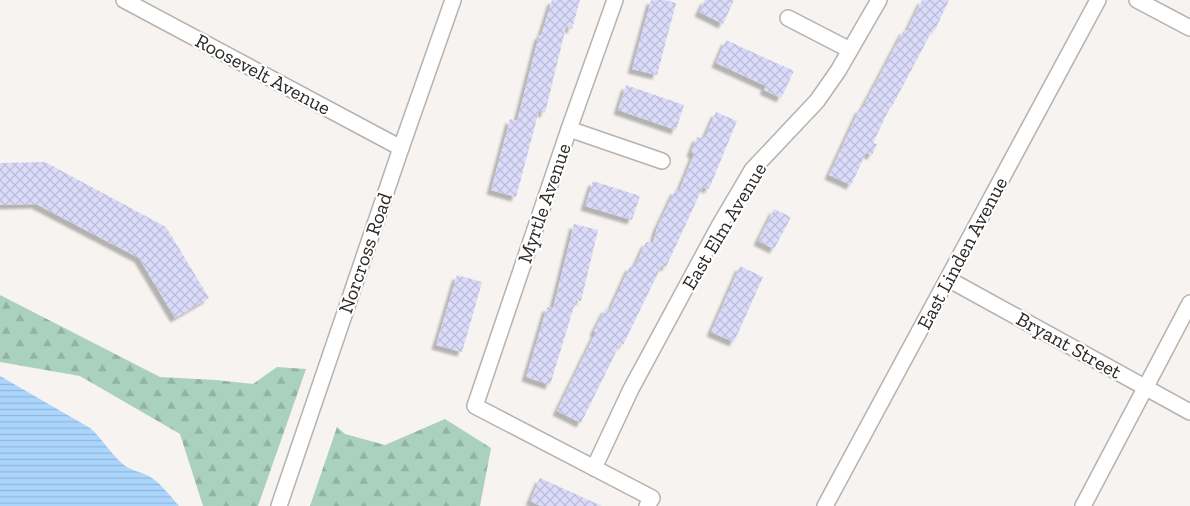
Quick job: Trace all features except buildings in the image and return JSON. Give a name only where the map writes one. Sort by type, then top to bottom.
[{"type":"street","name":"Roosevelt Avenue","points":[[124,0],[401,148]]},
{"type":"street","name":"Norcross Road","points":[[279,506],[453,0]]},
{"type":"street","name":"Myrtle Avenue","points":[[594,468],[475,406],[615,0]]},
{"type":"street","name":"East Elm Avenue","points":[[594,468],[631,389],[752,170],[817,101],[838,71],[879,0]]},
{"type":"street","name":"East Linden Avenue","points":[[826,506],[1098,0]]},
{"type":"street","points":[[1137,0],[1190,28]]},
{"type":"street","points":[[788,18],[850,50]]},
{"type":"street","points":[[569,129],[662,161]]},
{"type":"street","name":"Bryant Street","points":[[948,279],[1190,412]]},
{"type":"street","points":[[1083,506],[1190,303]]},
{"type":"street","points":[[594,468],[650,502]]},
{"type":"green space","points":[[0,295],[160,377],[253,384],[277,367],[306,369],[258,506],[203,506],[180,434],[80,376],[0,362]]},
{"type":"green space","points":[[445,419],[491,448],[480,506],[310,506],[337,427],[345,434],[385,445]]},
{"type":"water","points":[[0,376],[90,428],[119,461],[130,469],[153,479],[179,506],[0,506]]}]
